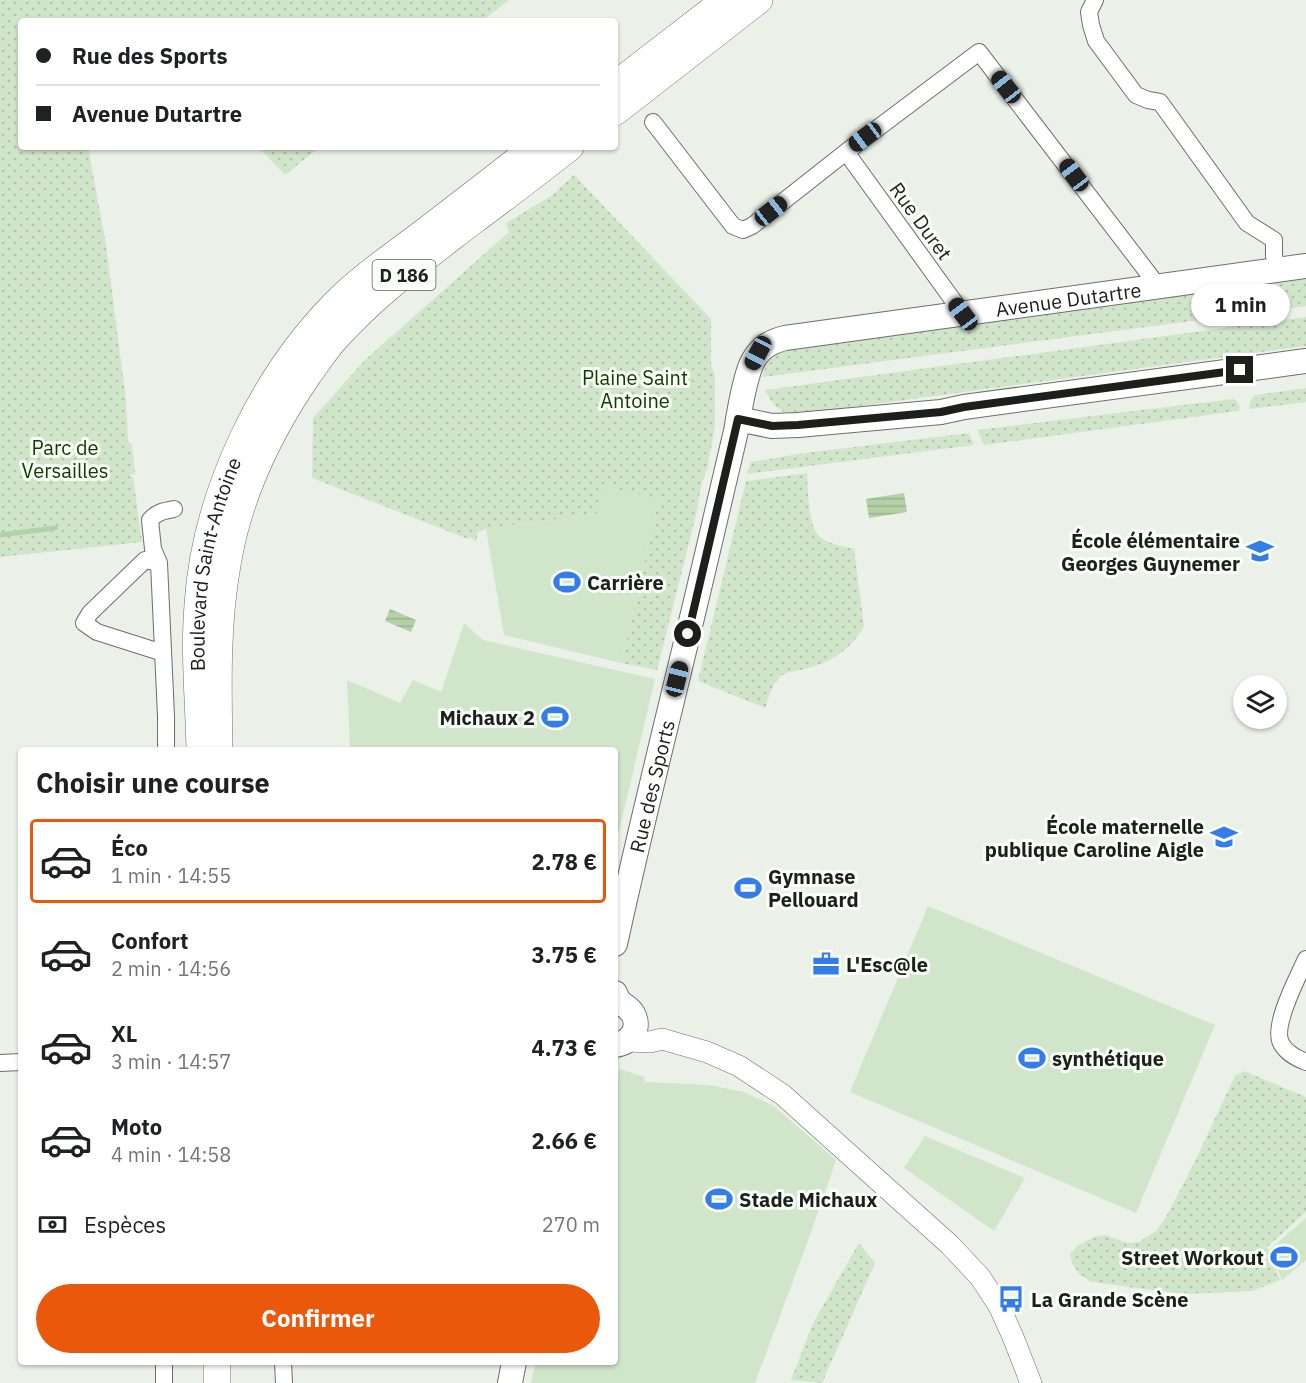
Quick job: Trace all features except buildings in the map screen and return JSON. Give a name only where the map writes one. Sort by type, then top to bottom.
[{"type":"main road","points":[[618,83],[725,0]]},
{"type":"main road","points":[[618,110],[759,0]]},
{"type":"main road","name":"Boulevard Saint-Antoine","points":[[200,747],[197,638],[201,572],[208,536],[226,478],[250,425],[294,353],[344,295],[530,150]]},
{"type":"main road","name":"Boulevard Saint-Antoine","points":[[219,747],[220,626],[227,562],[247,492],[259,460],[293,398],[334,340],[361,312],[423,259],[566,150]]},
{"type":"main road","name":"Avenue Dutartre","points":[[738,419],[751,365],[764,346],[774,340],[1306,266]]},
{"type":"main road","points":[[738,419],[772,426],[941,412],[1306,361]]},
{"type":"main road","name":"Rue des Sports","points":[[618,930],[738,419]]},
{"type":"main road","points":[[618,1001],[633,1014],[626,1037]]},
{"type":"main road","points":[[201,1365],[201,1383]]},
{"type":"main road","points":[[217,1365],[217,1383]]},
{"type":"main road","points":[[510,1383],[513,1365]]},
{"type":"street","points":[[1095,0],[1089,12],[1096,41],[1136,95],[1160,102],[1247,223],[1274,240],[1274,256],[1278,269]]},
{"type":"street","points":[[653,122],[732,226],[743,230],[752,226],[979,52],[1158,286]]},
{"type":"street","name":"Rue Duret","points":[[846,152],[963,314]]},
{"type":"street","name":"Boulevard Saint-Antoine","points":[[166,747],[159,563],[153,549],[150,520],[161,511],[174,509]]},
{"type":"street","points":[[159,563],[145,560],[90,613],[84,624],[97,632],[163,653]]},
{"type":"street","points":[[1306,959],[1299,994],[1281,1016],[1279,1030],[1281,1044],[1288,1052],[1306,1062]]},
{"type":"street","points":[[626,1037],[650,1042],[662,1039],[725,1059],[766,1082],[804,1113],[950,1245],[980,1277],[999,1306],[1031,1383]]},
{"type":"street","points":[[0,1063],[18,1062]]},
{"type":"street","points":[[164,1365],[164,1383]]},
{"type":"street","points":[[283,1365],[284,1383]]},
{"type":"green space","name":"Parc de Versailles","points":[[0,0],[509,0],[486,18],[18,18],[18,150],[89,150],[106,245],[126,400],[128,440],[132,443],[135,474],[129,475],[133,477],[142,542],[0,557]]},
{"type":"green space","points":[[260,150],[316,150],[285,175]]},
{"type":"green space","name":"Plaine Saint Antoine","points":[[574,175],[711,319],[711,364],[715,376],[715,426],[707,470],[701,485],[697,511],[657,670],[621,663],[659,499],[597,514],[486,529],[478,532],[476,542],[470,537],[468,539],[312,478],[313,418],[364,361],[509,232],[506,223],[551,196]]},
{"type":"green space","points":[[1306,276],[1306,306],[763,377],[771,358],[788,346]]},
{"type":"green space","points":[[1306,317],[1306,346],[793,415],[776,406],[765,390]]},
{"type":"green space","points":[[1306,388],[1306,402],[1249,409],[1250,402],[1255,395]]},
{"type":"green space","points":[[1233,399],[1240,407],[1238,411],[984,445],[977,430]]},
{"type":"green space","points":[[969,433],[974,445],[747,474],[751,462]]},
{"type":"green space","points":[[807,473],[812,523],[818,535],[825,541],[854,549],[864,626],[853,642],[832,659],[781,676],[772,688],[765,708],[698,681],[746,481]]},
{"type":"green space","name":"Carrière","points":[[604,486],[659,499],[621,663],[504,635],[486,529],[597,514]]},
{"type":"green space","points":[[464,623],[483,640],[655,679],[618,835],[618,747],[350,747],[347,680],[400,703],[413,680],[441,692]]},
{"type":"green space","name":"synthétique","points":[[928,906],[1215,1025],[1136,1213],[850,1092]]},
{"type":"green space","name":"Stade Michaux","points":[[620,1069],[644,1077],[645,1082],[709,1085],[744,1092],[774,1106],[836,1160],[755,1383],[531,1383],[535,1365],[618,1365],[618,1075]]},
{"type":"green space","points":[[1244,1071],[1306,1097],[1306,1212],[1267,1247],[1280,1280],[1252,1291],[1186,1294],[1092,1282],[1079,1274],[1072,1263],[1070,1254],[1077,1246],[1094,1237],[1105,1235],[1128,1243],[1139,1242],[1156,1231],[1166,1217],[1196,1159],[1235,1076]]},
{"type":"green space","points":[[925,1136],[1025,1178],[994,1231],[904,1168]]},
{"type":"green space","points":[[1306,1218],[1306,1260],[1282,1280],[1269,1250]]},
{"type":"green space","points":[[859,1243],[875,1263],[822,1383],[791,1380],[813,1323]]},
{"type":"shaded area","points":[[904,493],[907,512],[869,518],[866,499]]},
{"type":"shaded area","points":[[390,609],[416,620],[411,632],[385,621]]},
{"type":"waterway","points":[[0,535],[55,528]]},
{"type":"place","name":"École élémentaire Georges Guynemer","points":[[1260,551]]},
{"type":"place","name":"Carrière","points":[[567,582]]},
{"type":"place","name":"Michaux 2","points":[[555,717]]},
{"type":"place","name":"École maternelle publique Caroline Aigle","points":[[1224,837]]},
{"type":"place","name":"Gymnase Pellouard","points":[[748,888]]},
{"type":"place","name":"L'Esc@le","points":[[826,964]]},
{"type":"place","name":"synthétique","points":[[1032,1058]]},
{"type":"place","name":"Stade Michaux","points":[[719,1199]]},
{"type":"place","name":"Street Workout","points":[[1284,1257]]},
{"type":"place","name":"La Grande Scène","points":[[1011,1299]]},
{"type":"route","points":[[688,634],[738,419],[772,426],[941,412],[1240,370]]}]
